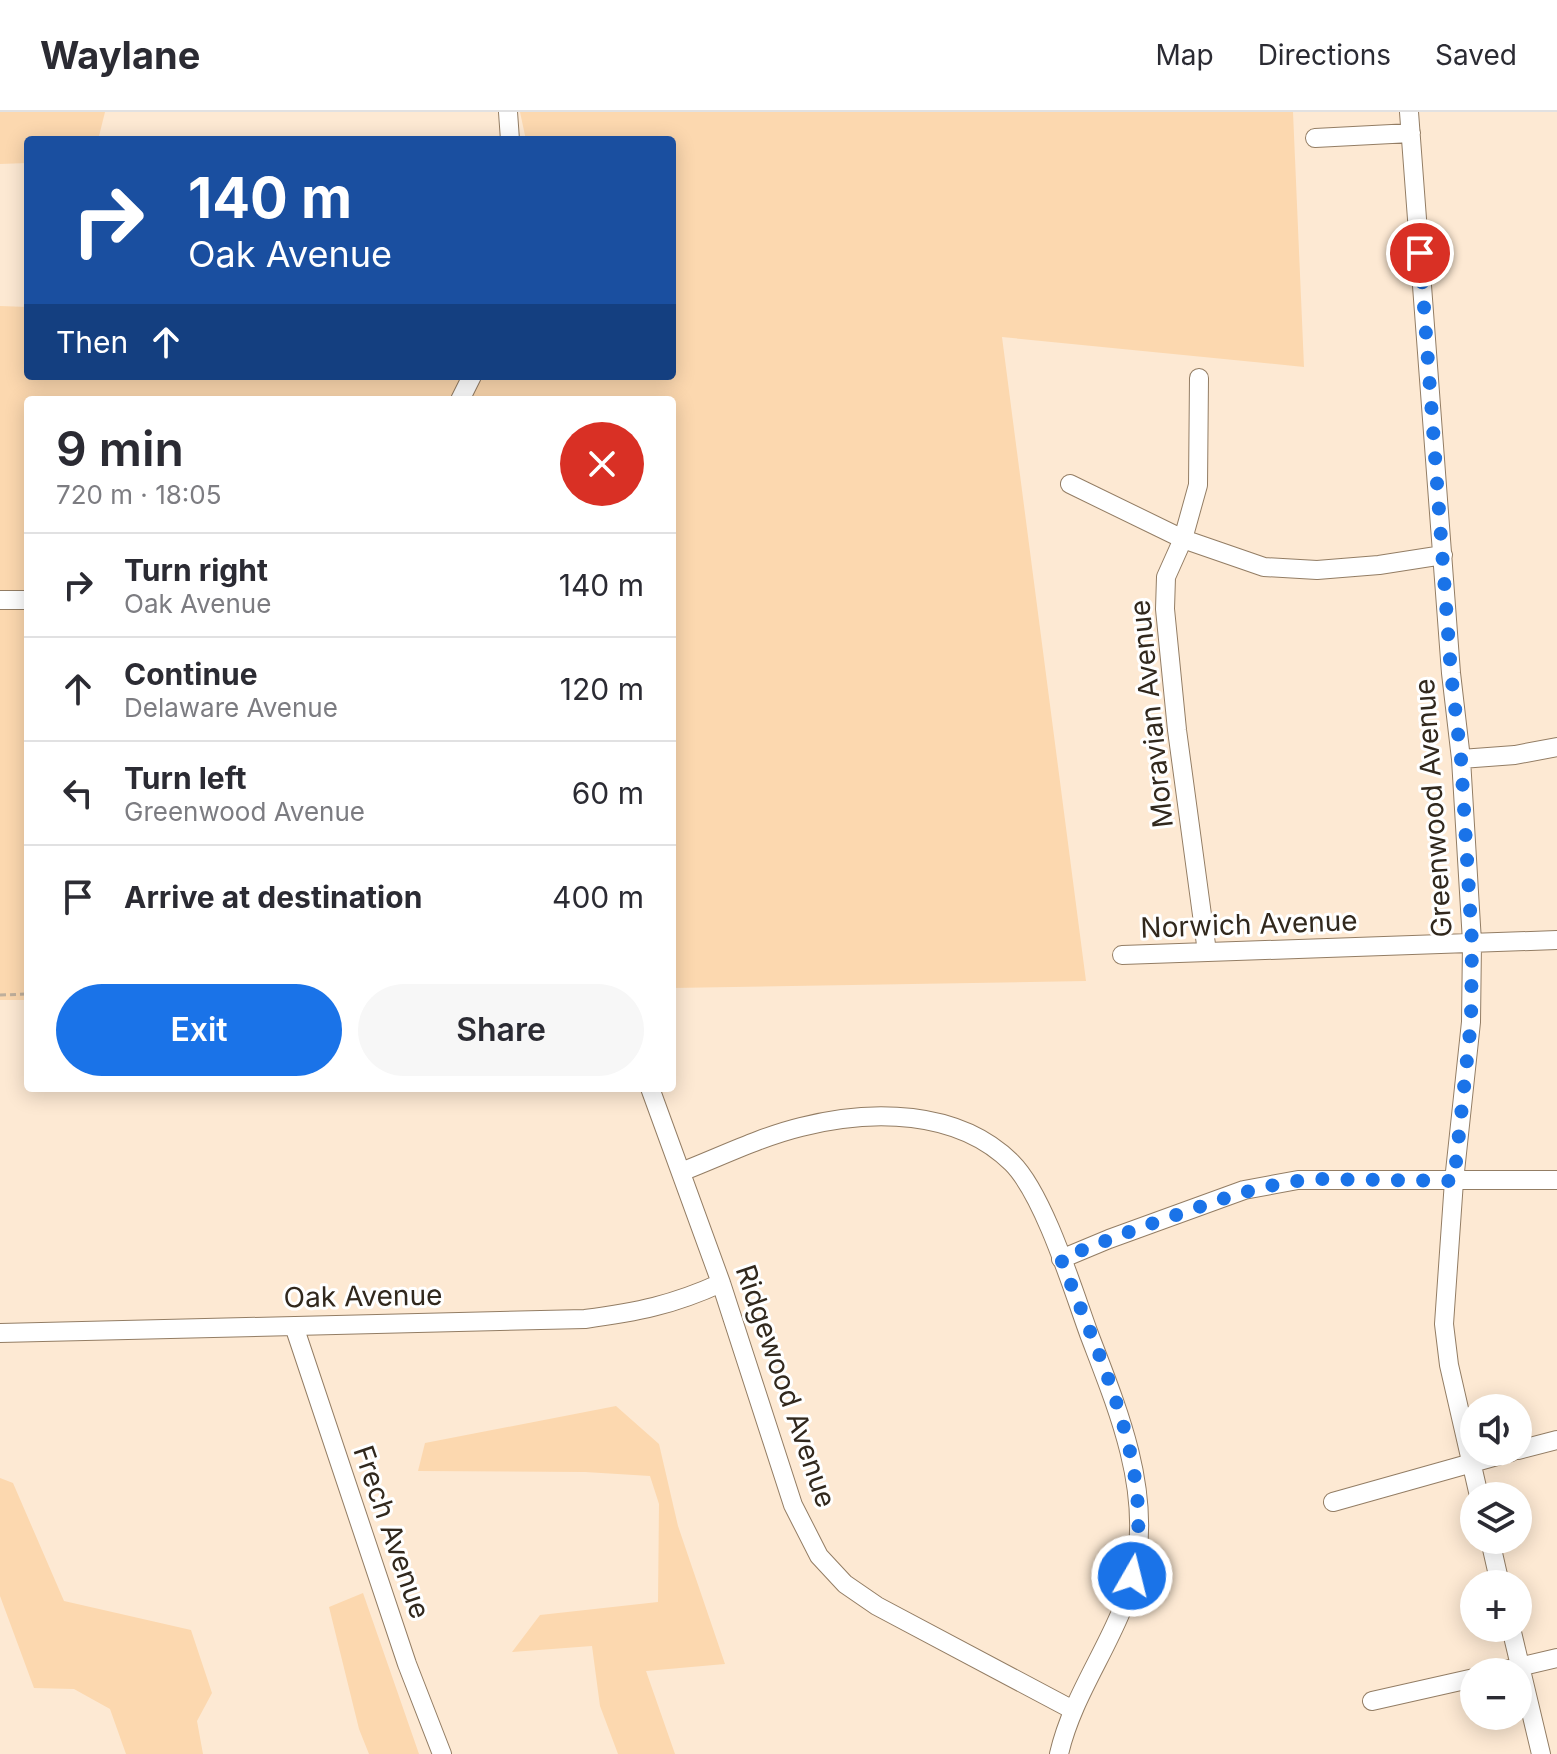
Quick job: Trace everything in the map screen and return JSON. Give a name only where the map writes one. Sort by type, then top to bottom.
[{"type":"street","points":[[508,112],[510,136]]},
{"type":"street","name":"Greenwood Avenue","points":[[1409,112],[1451,673],[1461,759],[1472,942],[1471,1022],[1454,1181],[1444,1324],[1460,1414]]},
{"type":"street","points":[[1315,138],[1411,133]]},
{"type":"street","name":"Moravian Avenue","points":[[1199,378],[1198,485],[1183,539],[1166,577],[1165,609],[1177,730],[1207,952]]},
{"type":"street","points":[[1070,484],[1183,539],[1264,567],[1317,570],[1443,555]]},
{"type":"street","points":[[0,600],[24,600]]},
{"type":"street","points":[[1461,759],[1515,755],[1557,747]]},
{"type":"street","name":"Norwich Avenue","points":[[1122,955],[1557,940]]},
{"type":"street","name":"Ridgewood Avenue","points":[[651,1092],[721,1283],[793,1505],[819,1556],[845,1584],[877,1606],[1073,1710]]},
{"type":"street","points":[[681,1172],[799,1127],[866,1115],[925,1119],[972,1134],[1012,1163],[1032,1191],[1127,1432],[1139,1515],[1137,1557],[1127,1595],[1113,1633],[1073,1710],[1059,1754]]},
{"type":"street","points":[[1061,1259],[1244,1190],[1298,1180],[1557,1180]]},
{"type":"street","name":"Oak Avenue","points":[[0,1333],[585,1319],[640,1312],[686,1299],[721,1283]]},
{"type":"street","name":"Frech Avenue","points":[[294,1326],[407,1664],[442,1754]]},
{"type":"street","points":[[1532,1446],[1557,1440]]},
{"type":"street","points":[[1333,1502],[1460,1465]]},
{"type":"street","points":[[1532,1663],[1557,1658]]},
{"type":"street","points":[[1372,1701],[1460,1681]]},
{"type":"street","points":[[1532,1716],[1541,1754]]},
{"type":"path","points":[[0,995],[24,994]]},
{"type":"shaded area","points":[[0,112],[105,112],[99,136],[24,136],[24,163],[0,164]]},
{"type":"shaded area","points":[[520,112],[1293,112],[1304,367],[1002,337],[1086,981],[676,988],[676,396],[24,396],[24,1000],[0,1000],[0,306],[24,307],[24,380],[676,380],[676,136],[525,136]]},
{"type":"shaded area","points":[[616,1406],[659,1444],[678,1526],[725,1664],[646,1671],[675,1754],[618,1754],[600,1706],[592,1646],[512,1652],[540,1615],[658,1602],[659,1504],[650,1476],[585,1472],[418,1471],[425,1443]]},
{"type":"shaded area","points":[[0,1478],[13,1483],[64,1601],[191,1630],[212,1693],[197,1721],[203,1754],[126,1754],[110,1709],[74,1689],[34,1688],[0,1596]]},
{"type":"shaded area","points":[[363,1593],[419,1754],[369,1754],[359,1729],[329,1607]]},
{"type":"route","points":[[1132,1576],[1137,1557],[1139,1515],[1127,1432],[1061,1259],[1244,1190],[1318,1179],[1454,1181],[1471,1022],[1472,942],[1461,759],[1451,673],[1420,253]]}]
